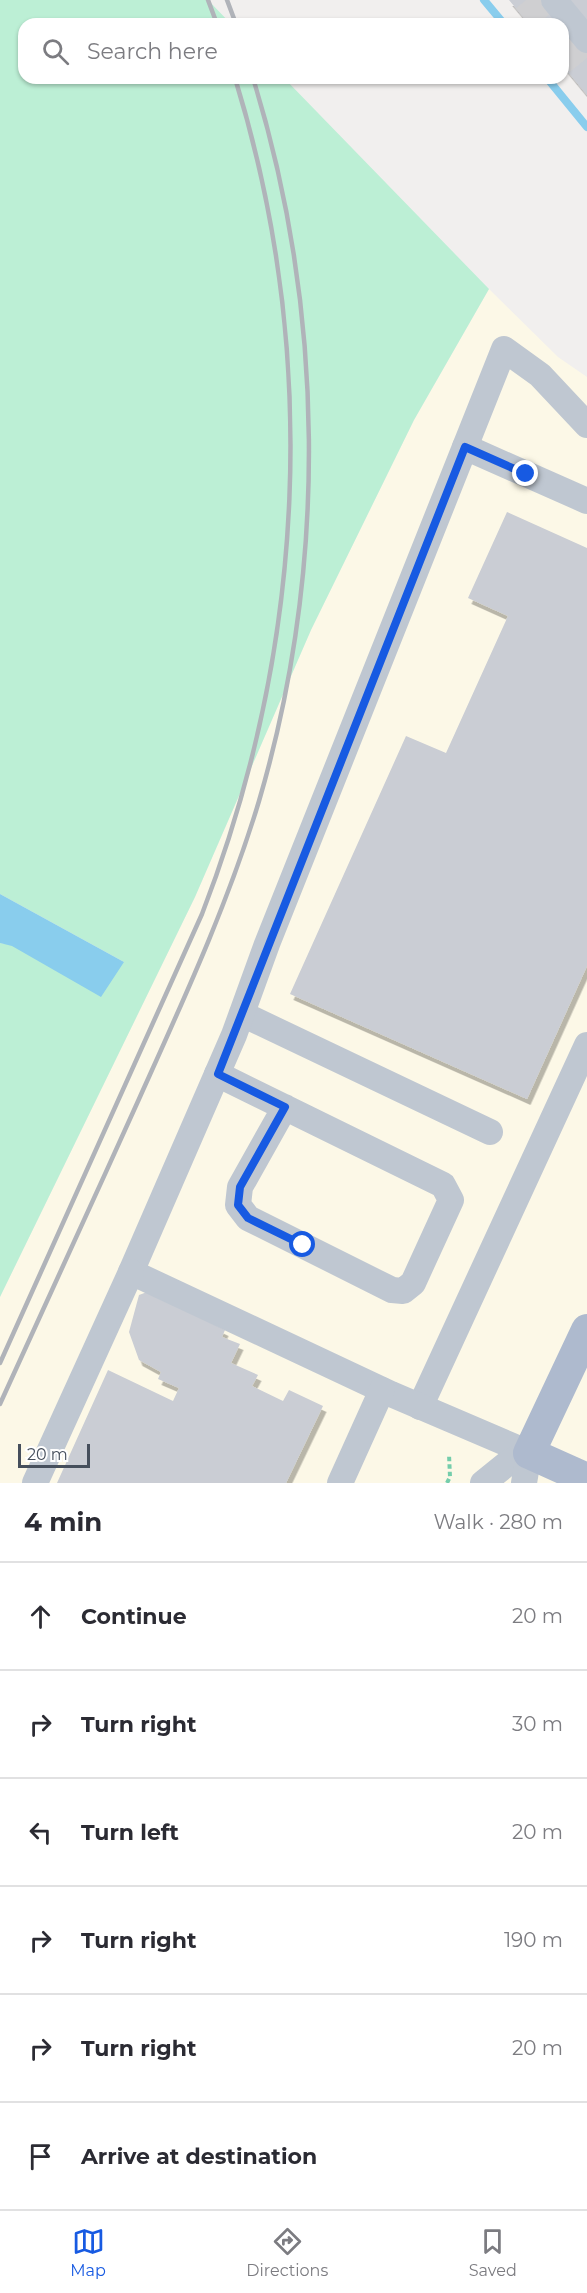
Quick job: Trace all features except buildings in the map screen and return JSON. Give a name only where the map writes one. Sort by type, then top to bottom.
[{"type":"main road","points":[[587,1329],[529,1453],[587,1479]]},
{"type":"street","points":[[554,0],[569,18]]},
{"type":"street","points":[[569,18],[587,40]]},
{"type":"street","points":[[35,1483],[218,1074],[504,349],[540,375],[587,425]]},
{"type":"street","points":[[465,447],[587,501]]},
{"type":"street","points":[[242,1014],[490,1132]]},
{"type":"street","points":[[420,1407],[587,1045]]},
{"type":"street","points":[[218,1074],[444,1185],[451,1200],[413,1283],[403,1291],[392,1290],[248,1218],[238,1205],[240,1187],[285,1107]]},
{"type":"street","points":[[131,1272],[382,1390],[529,1453]]},
{"type":"street","points":[[340,1483],[382,1390]]},
{"type":"street","points":[[483,1483],[509,1461],[529,1453]]},
{"type":"street","points":[[524,1483],[529,1453]]},
{"type":"path","points":[[447,1483],[450,1477],[449,1454]]},
{"type":"shaded area","points":[[489,289],[558,357],[587,377],[587,1483],[0,1483],[0,1297],[195,897],[311,630],[414,420]]},
{"type":"green space","points":[[0,0],[208,0],[225,18],[18,18],[18,84],[290,84],[489,289],[414,420],[311,630],[195,897],[0,1297],[0,943],[124,962],[0,894]]},
{"type":"water","points":[[0,894],[124,962],[101,997],[12,946],[0,943]]},
{"type":"waterway","points":[[484,0],[499,18]]},
{"type":"waterway","points":[[552,84],[587,127]]},
{"type":"tunnel","points":[[526,0],[541,18]]},
{"type":"tunnel","points":[[569,51],[587,73]]},
{"type":"railway","points":[[208,0],[215,18]]},
{"type":"railway","points":[[227,0],[234,18]]},
{"type":"railway","points":[[0,1363],[202,914],[237,812],[263,709],[281,604],[289,499],[289,393],[280,287],[262,182],[237,84]]},
{"type":"railway","points":[[0,1404],[204,952],[247,839],[282,712],[297,622],[306,531],[309,439],[305,348],[294,257],[277,167],[255,84]]},
{"type":"route","points":[[303,1245],[248,1218],[238,1205],[240,1187],[285,1107],[218,1074],[267,944],[465,447],[526,474]]}]
